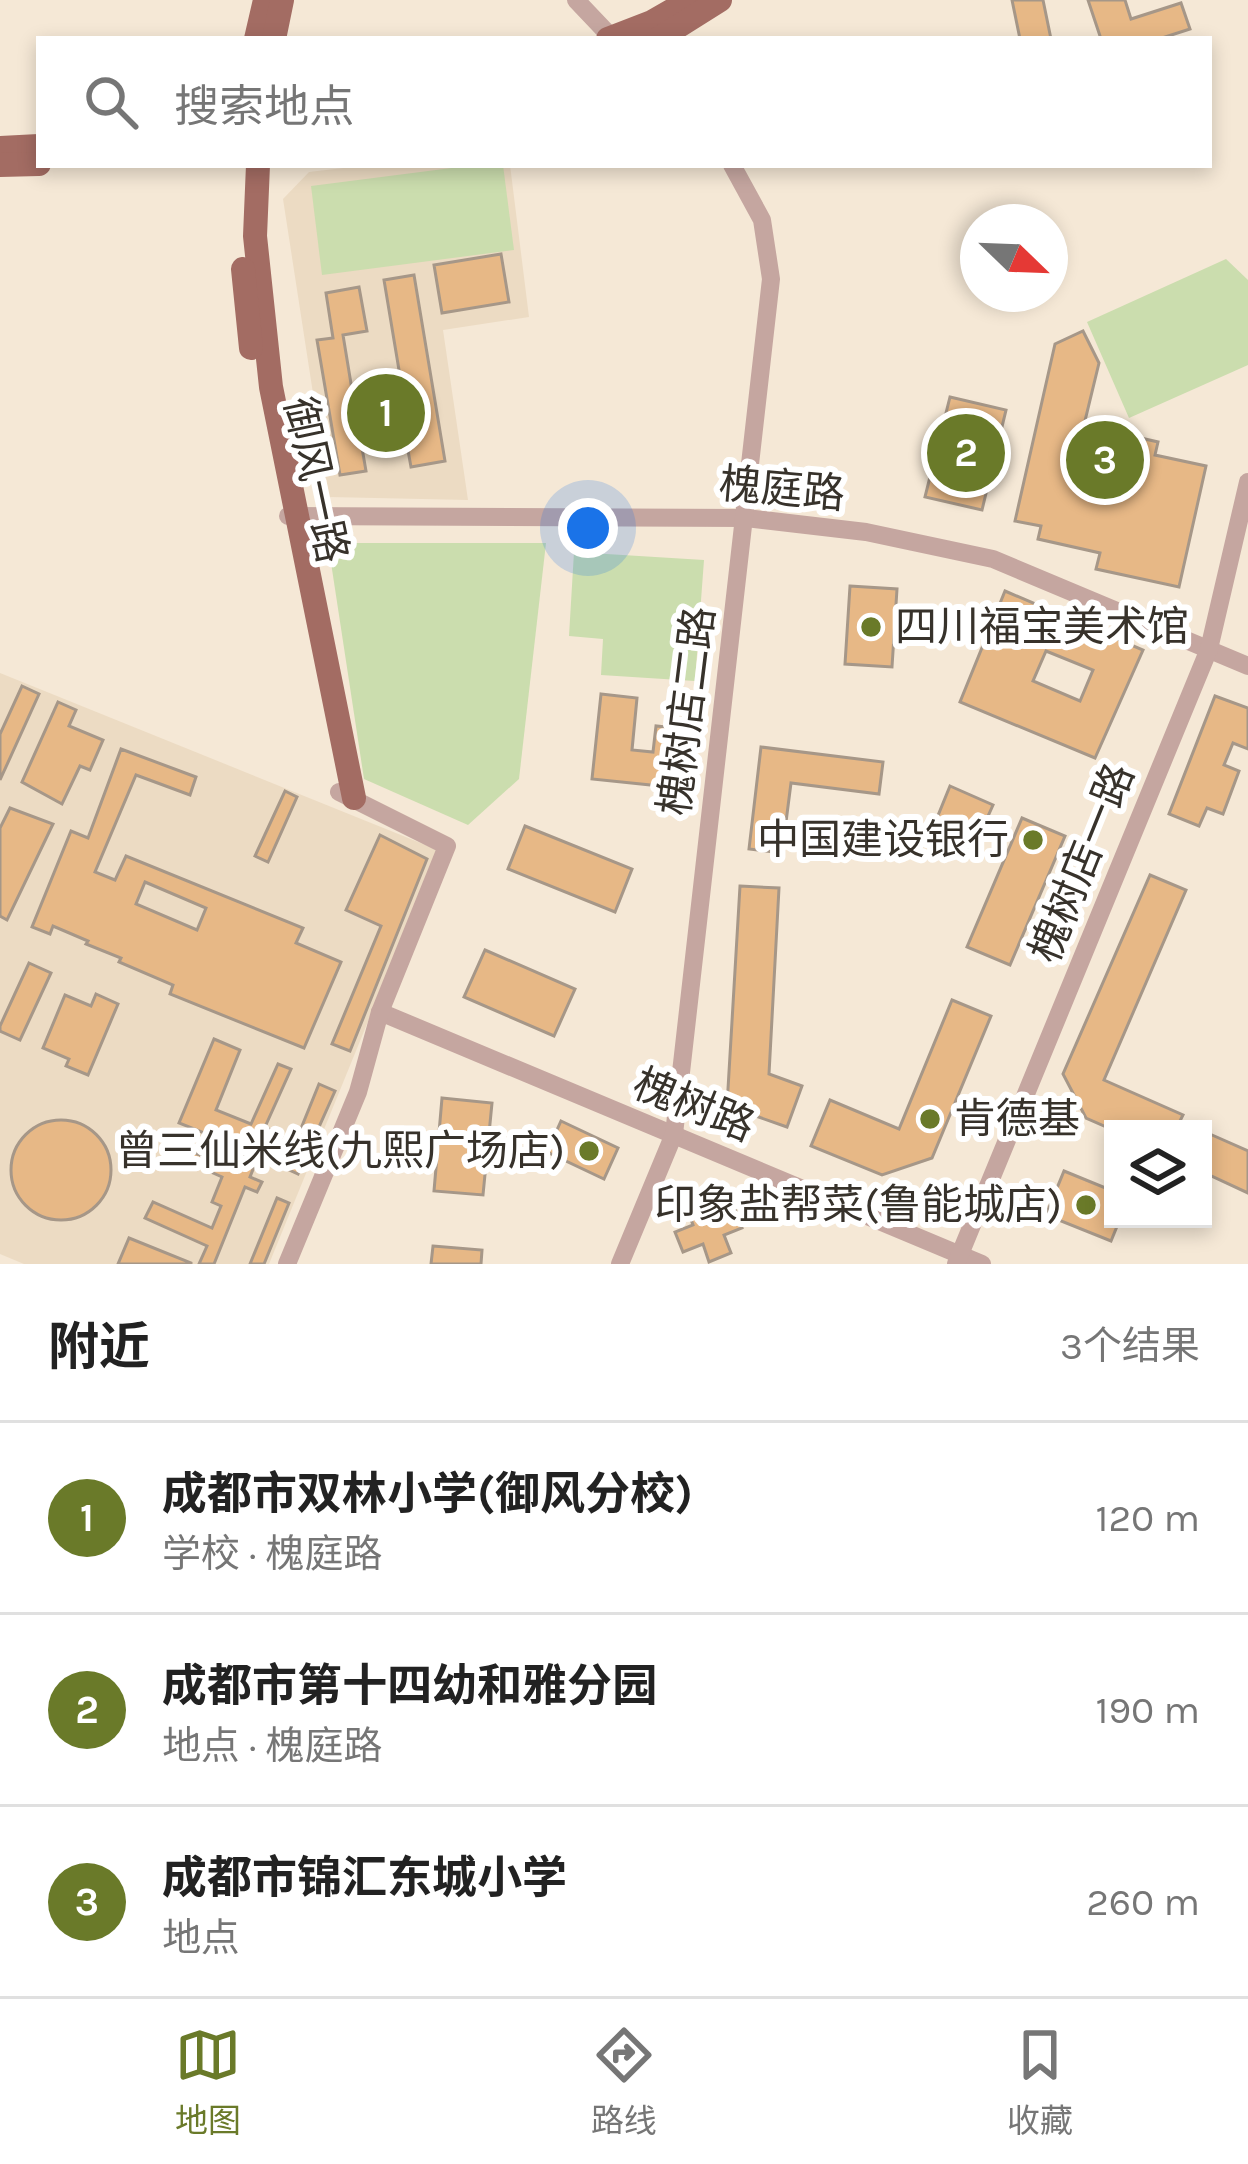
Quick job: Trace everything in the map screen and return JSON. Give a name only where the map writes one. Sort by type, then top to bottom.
[{"type":"main road","points":[[257,36],[265,0]]},
{"type":"main road","points":[[275,36],[282,0]]},
{"type":"main road","points":[[616,36],[690,0]]},
{"type":"main road","points":[[663,36],[720,0]]},
{"type":"main road","points":[[0,148],[36,146]]},
{"type":"main road","points":[[0,165],[36,164]]},
{"type":"main road","name":"御风一路","points":[[242,168],[245,306],[257,392],[292,515]]},
{"type":"main road","name":"御风一路","points":[[257,168],[255,236],[271,387],[346,795]]},
{"type":"street","points":[[577,0],[609,36]]},
{"type":"street","name":"槐树店二路","points":[[620,1264],[674,1134],[771,279],[762,220],[734,168]]},
{"type":"street","name":"槐树店一路","points":[[958,1259],[1209,650],[1248,482]]},
{"type":"street","name":"槐庭路","points":[[292,515],[746,518],[866,532],[992,559],[1248,666]]},
{"type":"street","name":"御风一路","points":[[287,1264],[358,1092],[380,1012],[447,846],[346,795]]},
{"type":"street","name":"槐树路","points":[[380,1012],[958,1259],[982,1264]]},
{"type":"shaded area","points":[[510,168],[529,317],[443,330],[468,500],[329,497],[283,199],[309,172]]},
{"type":"shaded area","points":[[0,673],[438,850],[269,1264],[24,1264],[0,1254]]},
{"type":"green space","points":[[452,168],[503,168],[514,250],[322,275],[311,186]]},
{"type":"green space","points":[[1226,259],[1248,280],[1248,365],[1129,418],[1087,322]]},
{"type":"green space","points":[[328,543],[546,543],[519,779],[468,825],[364,779]]},
{"type":"green space","points":[[574,552],[704,560],[695,681],[601,675],[603,639],[569,636]]},
{"type":"building","points":[[1012,0],[1043,0],[1050,36],[1019,36]]},
{"type":"building","points":[[1088,0],[1125,0],[1131,19],[1181,3],[1190,29],[1168,36],[1100,36]]},
{"type":"building","points":[[501,254],[509,302],[442,313],[434,265]]},
{"type":"building","points":[[414,275],[445,461],[411,467],[405,434],[361,442],[366,471],[340,475],[317,340],[333,338],[326,293],[359,287],[367,331],[343,335],[355,408],[404,400],[384,280]]},
{"type":"building","points":[[1083,331],[1099,363],[1084,425],[1158,442],[1155,455],[1206,466],[1179,587],[1096,569],[1100,553],[1038,539],[1041,526],[1015,521],[1055,344]]},
{"type":"building","points":[[950,397],[1006,410],[982,510],[925,497]]},
{"type":"building","name":"四川福宝美术馆","points":[[850,586],[897,589],[892,667],[845,664]]},
{"type":"building","points":[[1005,591],[1143,650],[1095,758],[960,702]],"holes":[[[1046,651],[1093,670],[1080,701],[1033,681]]]},
{"type":"building","points":[[22,686],[39,694],[0,780],[0,734]]},
{"type":"building","points":[[601,694],[637,698],[632,750],[653,752],[656,726],[686,729],[680,788],[592,779]]},
{"type":"building","points":[[1215,696],[1248,708],[1248,749],[1233,743],[1224,765],[1239,771],[1223,814],[1207,808],[1199,826],[1169,814]]},
{"type":"building","points":[[58,702],[76,710],[69,726],[103,740],[90,770],[80,766],[62,804],[22,782]]},
{"type":"building","points":[[761,747],[883,762],[879,794],[791,783],[782,853],[749,849]]},
{"type":"building","points":[[121,749],[196,777],[190,795],[136,775],[95,872],[115,880],[126,856],[303,928],[296,943],[341,962],[304,1048],[170,994],[173,985],[119,962],[121,958],[86,944],[88,941],[53,926],[50,934],[32,927],[71,831],[88,838]],"holes":[[[145,882],[206,908],[197,930],[136,904]]]},
{"type":"building","points":[[950,786],[993,805],[979,836],[937,818]]},
{"type":"building","points":[[285,791],[297,797],[268,862],[255,856]]},
{"type":"building","points":[[10,808],[53,824],[7,920],[0,916],[0,828]]},
{"type":"building","points":[[1022,818],[1065,836],[1010,965],[967,947]]},
{"type":"building","points":[[525,826],[632,869],[615,912],[508,869]]},
{"type":"building","points":[[380,835],[427,859],[350,1051],[332,1044],[381,926],[346,910]]},
{"type":"building","points":[[1150,875],[1186,890],[1104,1080],[1183,1115],[1180,1120],[1104,1120],[1104,1126],[1086,1118],[1063,1074]]},
{"type":"building","points":[[740,886],[779,888],[769,1074],[802,1086],[787,1127],[727,1106]]},
{"type":"building","points":[[485,950],[575,989],[554,1036],[464,997]]},
{"type":"building","points":[[29,963],[51,973],[20,1040],[0,1031],[0,1026]]},
{"type":"building","points":[[96,994],[118,1004],[88,1075],[66,1066],[69,1059],[43,1048],[65,995],[91,1006]]},
{"type":"building","points":[[952,1000],[991,1016],[932,1158],[882,1175],[811,1146],[830,1100],[899,1129]]},
{"type":"building","points":[[214,1039],[240,1050],[216,1110],[251,1124],[278,1064],[291,1069],[265,1127],[269,1129],[250,1177],[262,1182],[257,1192],[245,1187],[214,1264],[199,1264],[207,1246],[145,1218],[153,1202],[212,1228],[221,1206],[212,1202],[222,1177],[175,1156],[179,1146],[238,1172],[247,1150],[179,1123]]},
{"type":"building","points":[[319,1084],[335,1091],[298,1174],[285,1168]]},
{"type":"building","points":[[442,1098],[492,1103],[483,1195],[434,1191]]},
{"type":"building","points":[[61,1120],[89,1128],[103,1142],[111,1170],[103,1198],[89,1212],[61,1220],[33,1212],[19,1198],[11,1170],[19,1142],[33,1128]]},
{"type":"building","points":[[561,1121],[618,1148],[604,1179],[547,1152]]},
{"type":"building","points":[[1212,1135],[1248,1151],[1248,1193],[1212,1176]]},
{"type":"building","points":[[1064,1171],[1104,1187],[1104,1228],[1116,1228],[1111,1241],[1046,1215]]},
{"type":"building","points":[[277,1198],[289,1203],[264,1264],[250,1264]]},
{"type":"building","points":[[712,1205],[716,1217],[735,1209],[742,1228],[724,1235],[731,1253],[709,1262],[703,1244],[683,1252],[675,1232],[693,1225],[689,1214]]},
{"type":"building","points":[[129,1238],[191,1263],[191,1264],[118,1264]]},
{"type":"building","points":[[433,1246],[482,1250],[481,1264],[431,1264]]},
{"type":"place","name":"成都市双林小学(御风分校)","points":[[386,413]]},
{"type":"place","name":"成都市第十四幼和雅分园","points":[[966,453]]},
{"type":"place","name":"成都市锦汇东城小学","points":[[1105,460]]},
{"type":"place","name":"四川福宝美术馆","points":[[871,627]]},
{"type":"place","name":"中国建设银行","points":[[1033,840]]},
{"type":"place","name":"肯德基","points":[[930,1119]]},
{"type":"place","name":"曾三仙米线(九熙广场店)","points":[[589,1151]]},
{"type":"place","name":"印象盐帮菜(鲁能城店)","points":[[1086,1205]]}]
